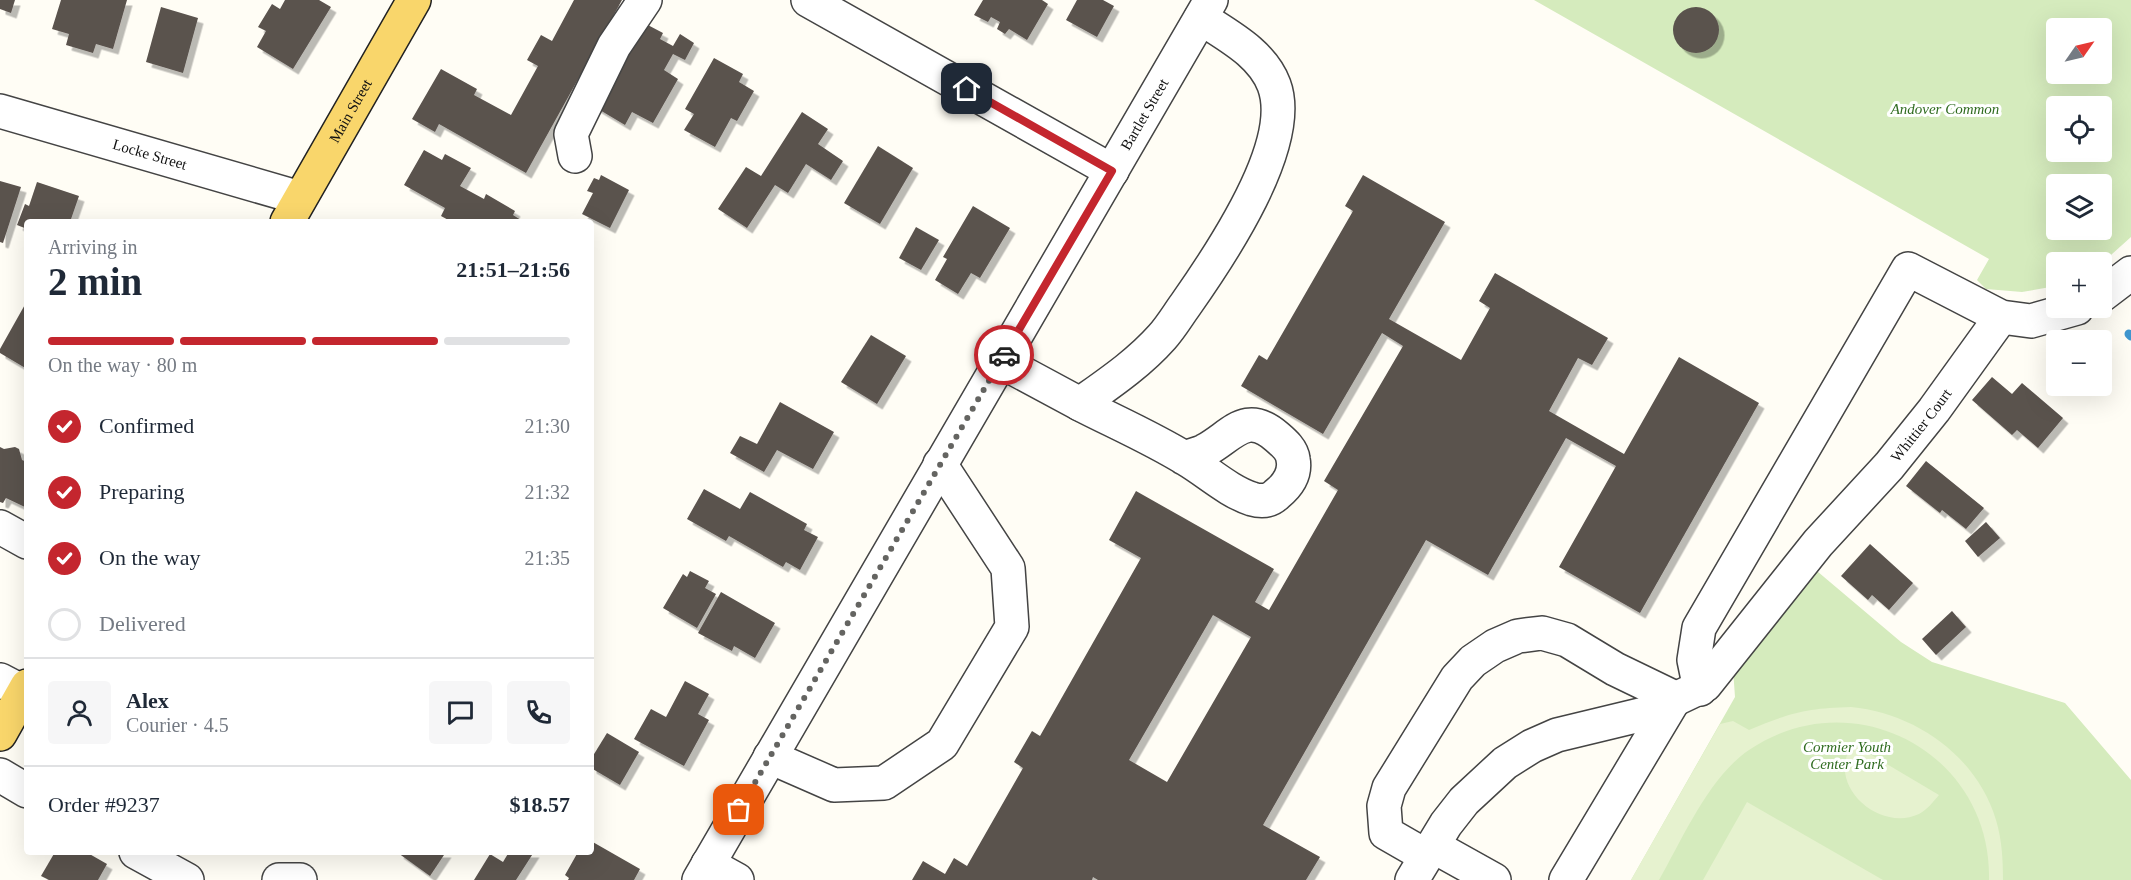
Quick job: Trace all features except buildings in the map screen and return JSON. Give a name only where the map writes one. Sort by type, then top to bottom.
[{"type":"main road","name":"Main Street","points":[[294,210],[414,0]]},
{"type":"main road","points":[[0,734],[17,686]]},
{"type":"street","points":[[575,156],[571,134],[614,46],[645,0]]},
{"type":"street","points":[[808,0],[1112,171]]},
{"type":"street","points":[[1080,404],[1123,373],[1162,337],[1230,240],[1268,161],[1278,107],[1272,79],[1258,59],[1206,9]]},
{"type":"street","name":"Bartlet Street","points":[[704,872],[1206,9]]},
{"type":"street","name":"Locke Street","points":[[0,111],[294,210]]},
{"type":"street","points":[[1566,880],[1688,694],[1699,628],[1908,269],[2001,317],[2031,321],[2046,317]]},
{"type":"street","points":[[2112,287],[2131,273]]},
{"type":"street","name":"Whittier Court","points":[[1688,694],[1705,685],[1818,543],[1889,466],[1934,410],[2001,317]]},
{"type":"street","points":[[1000,361],[1184,458]]},
{"type":"street","points":[[770,757],[834,785],[884,783],[942,744],[1012,627],[1008,568],[940,464]]},
{"type":"street","points":[[0,527],[24,540]]},
{"type":"street","points":[[1494,880],[1424,861],[1386,833],[1383,807],[1389,788],[1457,678],[1473,661],[1495,646],[1518,636],[1542,633],[1567,640],[1616,669],[1688,694]]},
{"type":"street","points":[[1424,861],[1446,824],[1464,801],[1505,763],[1532,746],[1557,735],[1644,714],[1688,694]]},
{"type":"street","points":[[0,776],[24,789]]},
{"type":"street","points":[[141,855],[187,880]]},
{"type":"street","points":[[704,872],[737,880]]},
{"type":"street","points":[[279,880],[300,880]]},
{"type":"green space","name":"Andover Common","points":[[1534,0],[2131,0],[2131,237],[2112,254],[2112,252],[2046,252],[2046,288],[2022,292],[1986,289],[1977,280],[1989,259]]},
{"type":"green space","name":"Cormier Youth Center Park","points":[[1811,566],[1901,642],[1932,662],[2065,703],[2131,780],[2131,880],[1631,880],[1735,697],[1733,669]]},
{"type":"green space","points":[[1851,707],[1898,718],[1940,742],[1959,758],[1987,797],[1996,820],[2002,850],[2003,880],[1989,880],[1984,835],[1967,796],[1942,764],[1909,741],[1871,726],[1831,722],[1789,730],[1749,750],[1721,776],[1709,792],[1659,880],[1631,880],[1720,724],[1733,721],[1749,730],[1799,713]]},
{"type":"green space","points":[[1853,744],[1939,795],[1919,814],[1903,818],[1887,817],[1872,810],[1860,801],[1850,788],[1845,774],[1846,759]]},
{"type":"green space","points":[[1747,802],[1883,880],[1703,880]]},
{"type":"way so far","points":[[739,810],[1004,355]]},
{"type":"route","points":[[967,89],[1112,171],[1004,355]]}]
